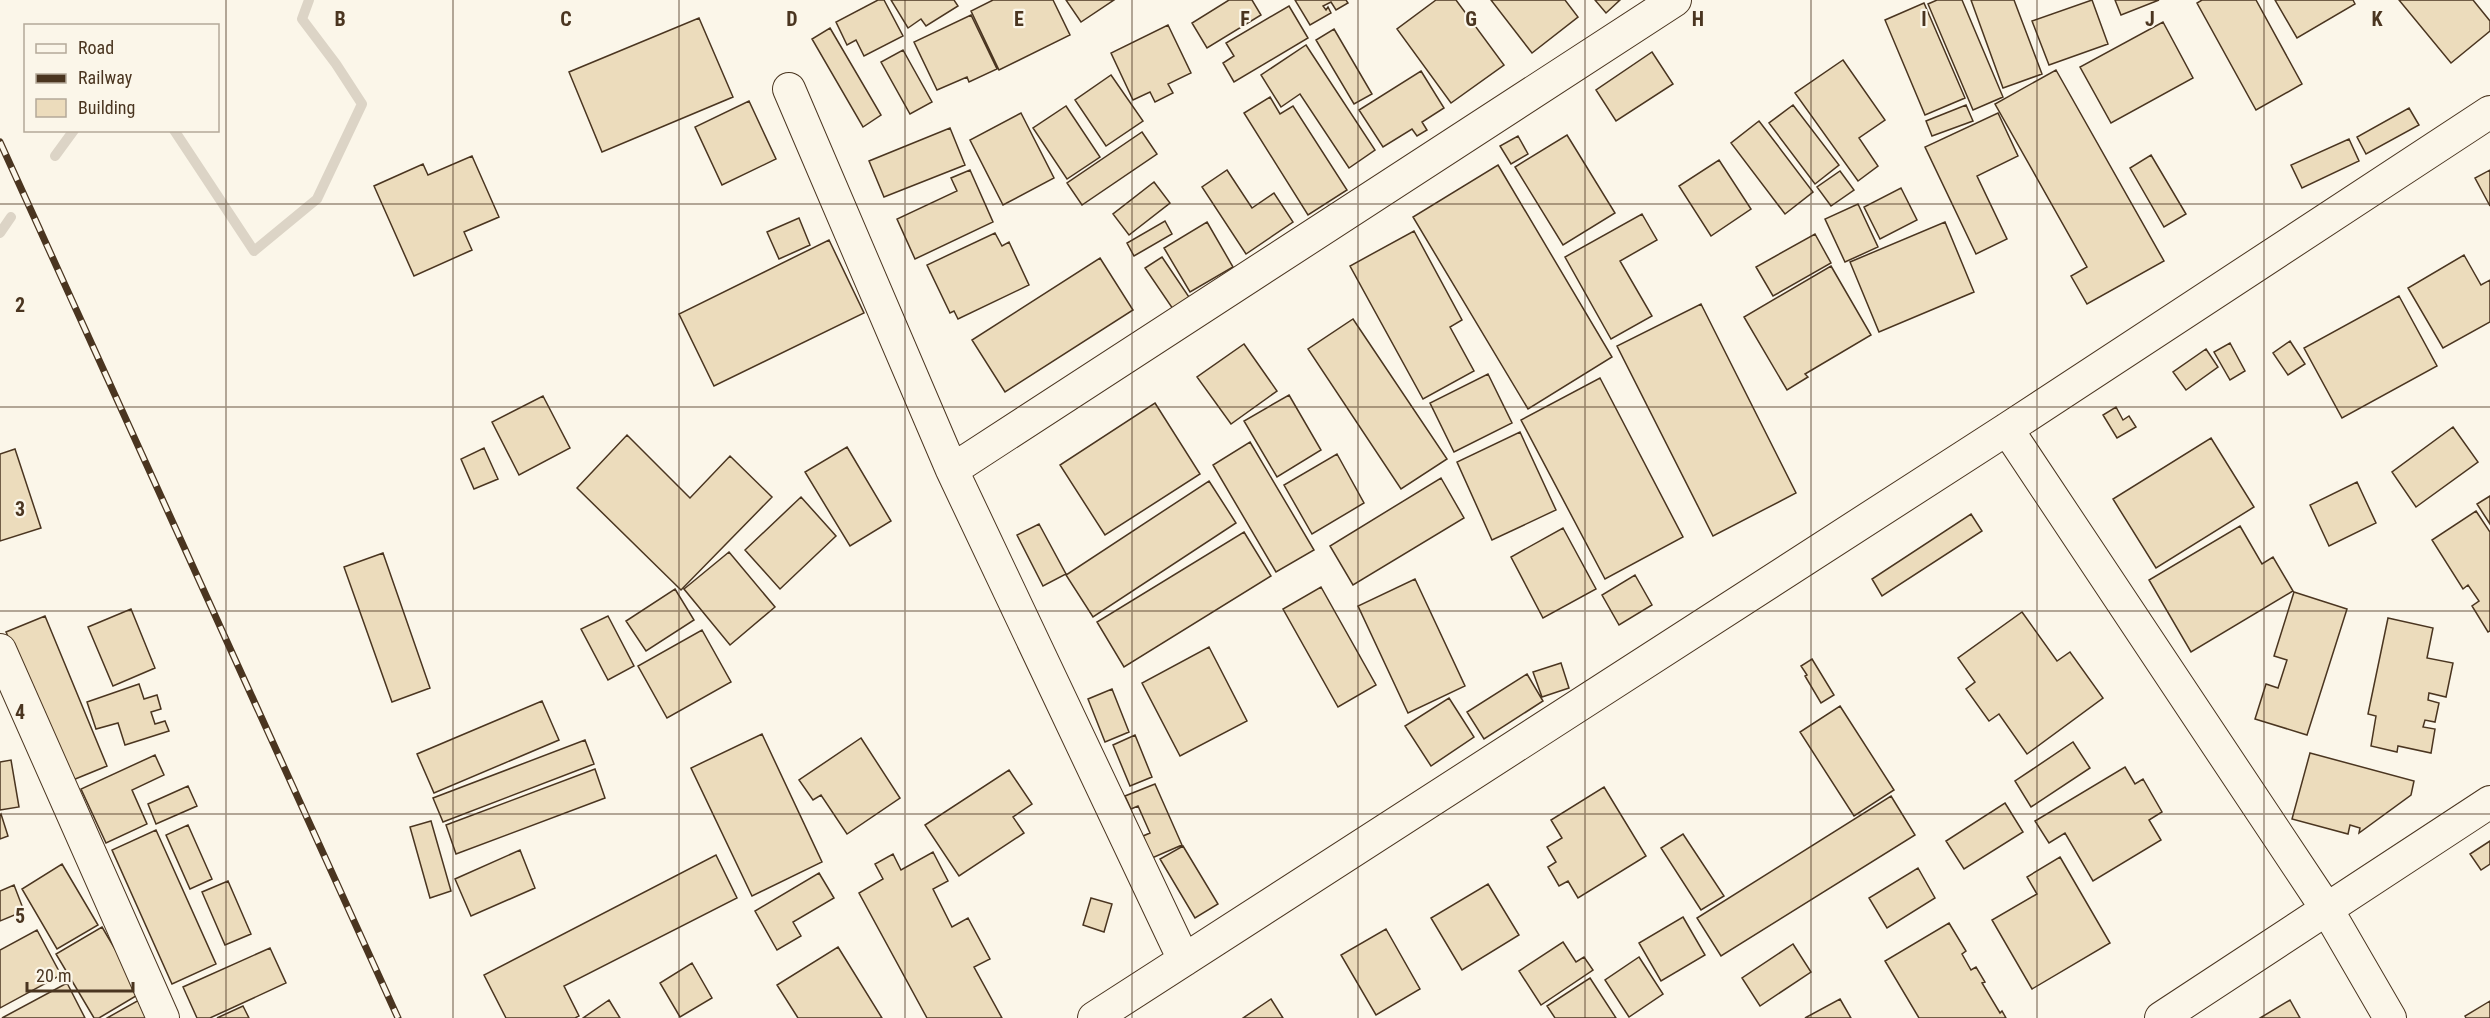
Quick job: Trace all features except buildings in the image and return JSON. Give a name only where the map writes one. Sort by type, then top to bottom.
[{"type":"street","points":[[952,470],[1675,0]]},
{"type":"street","points":[[789,89],[952,470],[1184,960]]},
{"type":"street","points":[[1094,1018],[2007,429],[2490,112]]},
{"type":"street","points":[[2007,429],[2328,911],[2390,1018]]},
{"type":"street","points":[[0,650],[163,1018]]},
{"type":"street","points":[[2161,1018],[2328,911],[2490,802]]},
{"type":"waterway","points":[[175,132],[254,251],[317,199],[362,104],[336,64],[302,19],[309,0]]},
{"type":"waterway","points":[[55,156],[73,132]]},
{"type":"waterway","points":[[0,233],[11,217]]},
{"type":"railway","points":[[0,142],[398,1018]]}]
